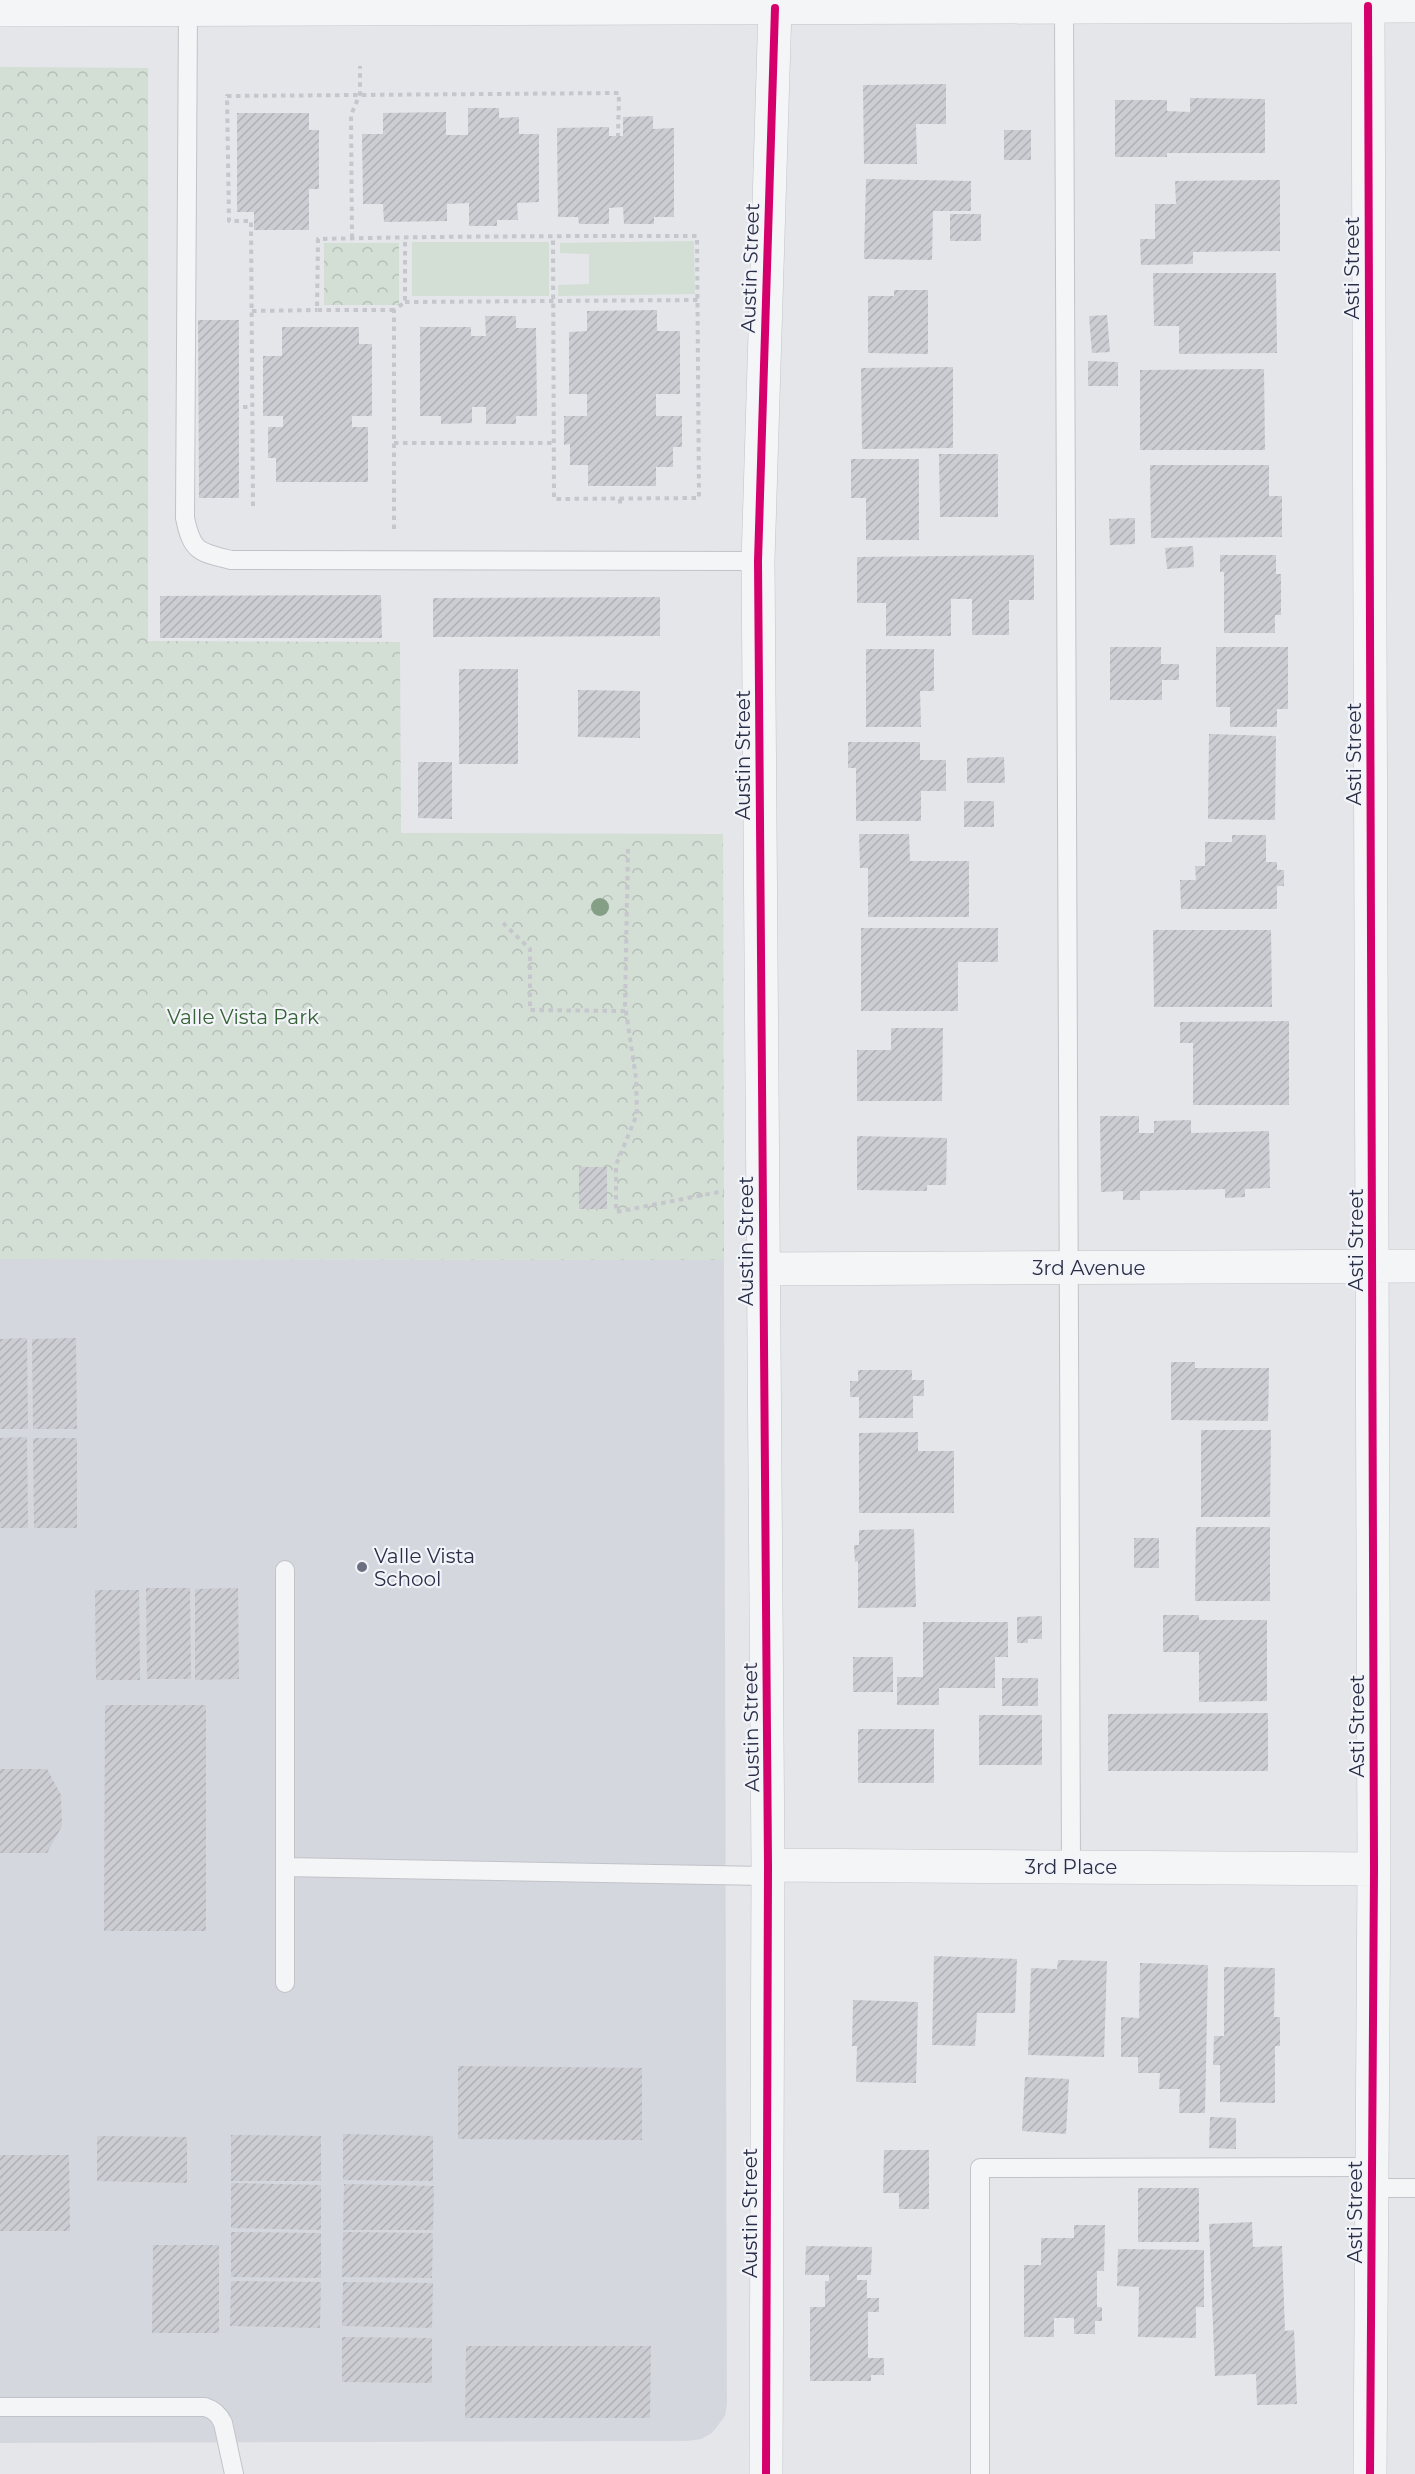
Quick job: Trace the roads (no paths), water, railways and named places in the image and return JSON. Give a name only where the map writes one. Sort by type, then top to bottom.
[{"type":"street","points":[[0,10],[533,4],[775,8],[1415,6]]},
{"type":"street","name":"Asti Street","points":[[1368,6],[1374,1869],[1370,2474]]},
{"type":"street","name":"Austin Street","points":[[766,2474],[768,1870],[758,561],[775,8]]},
{"type":"street","name":"3rd Avenue","points":[[762,1269],[1415,1266]]},
{"type":"street","name":"3rd Place","points":[[768,1870],[1071,1867],[1374,1869]]},
{"type":"lane","points":[[1064,8],[1071,1867]]},
{"type":"lane","points":[[188,9],[185,518],[189,539],[203,553],[231,560],[758,561]]},
{"type":"lane","points":[[285,1570],[285,1983]]},
{"type":"lane","points":[[285,1867],[768,1870]]},
{"type":"lane","points":[[980,2474],[980,2168],[1371,2177],[1415,2188]]},
{"type":"lane","points":[[0,2407],[204,2407],[213,2410],[223,2423],[234,2474]]},
{"type":"place","name":"Valle Vista School","points":[[362,1567]]},
{"type":"park label","name":"Valle Vista Park","points":[[243,1017]]}]
